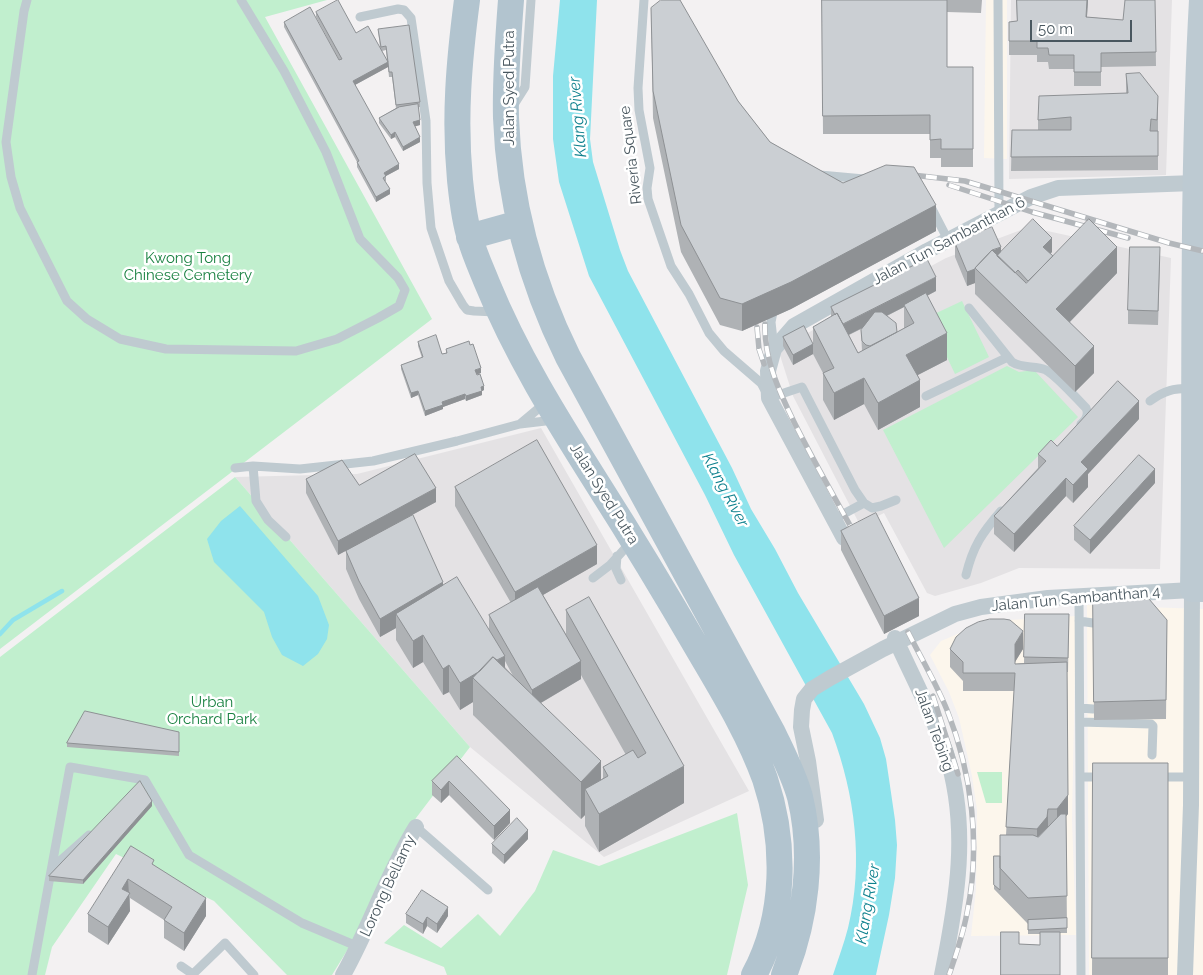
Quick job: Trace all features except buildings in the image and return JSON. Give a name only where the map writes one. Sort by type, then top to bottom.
[{"type":"main road","name":"Jalan Syed Putra","points":[[467,0],[458,76],[456,125],[462,195],[469,237],[498,312],[625,548],[732,708],[764,778],[778,842],[779,893],[774,927],[754,975]]},
{"type":"main road","name":"Jalan Syed Putra","points":[[511,0],[506,119],[511,172],[519,223],[542,299],[568,357],[759,706],[788,764],[800,798],[806,838],[804,901],[799,931],[784,975]]},
{"type":"main road","points":[[1198,590],[1198,437],[1194,388],[1199,229],[1194,184],[1196,89],[1201,0]]},
{"type":"main road","points":[[469,237],[519,223]]},
{"type":"street","name":"Jalan Tun Sambanthan 6","points":[[769,398],[768,371],[774,349],[794,326],[999,212],[1031,197],[1058,188],[1194,184]]},
{"type":"street","points":[[769,398],[844,538]]},
{"type":"street","points":[[1185,975],[1197,805],[1191,776],[1198,590]]},
{"type":"street","name":"Jalan Tun Sambanthan 4","points":[[806,868],[814,845],[816,822],[808,761],[801,727],[804,699],[812,690],[892,643],[955,614],[981,606],[1079,597],[1198,590]]},
{"type":"street","name":"Jalan Tebing","points":[[892,643],[917,683],[939,735],[950,768],[958,809],[960,848],[958,882],[942,975]]},
{"type":"street","name":"Lorong Bellamy","points":[[343,975],[359,947],[405,845],[416,828]]},
{"type":"lane","points":[[27,0],[6,142],[11,177],[20,208],[67,301],[87,319],[120,340],[166,349],[296,351],[337,339],[378,318],[398,306],[405,290],[398,278],[360,239],[326,152],[284,71],[241,0]]},
{"type":"lane","points":[[506,119],[525,87],[530,0]]},
{"type":"lane","name":"Riveria Square","points":[[644,0],[638,88],[639,110],[650,168],[647,188],[648,199],[668,258],[714,341],[761,382],[769,398]]},
{"type":"lane","points":[[998,0],[999,212]]},
{"type":"lane","points":[[360,17],[398,9],[404,10],[411,18],[426,122],[427,183],[431,228],[449,281],[463,305],[467,310],[498,312]]},
{"type":"lane","points":[[811,174],[870,180]]},
{"type":"lane","points":[[927,200],[948,240]]},
{"type":"lane","points":[[774,349],[771,322],[776,297]]},
{"type":"lane","points":[[969,308],[1008,357],[1019,366],[1039,368],[1047,371],[1086,408],[1088,412],[1086,418],[1076,429]]},
{"type":"lane","points":[[926,396],[1008,357]]},
{"type":"lane","points":[[769,398],[802,387],[864,503],[872,508],[896,500]]},
{"type":"lane","points":[[1150,401],[1162,392],[1170,389],[1194,388]]},
{"type":"lane","points":[[520,424],[534,423],[552,410]]},
{"type":"lane","points":[[235,468],[253,466],[300,469],[373,461],[520,424],[552,410]]},
{"type":"lane","points":[[253,466],[256,500],[268,520],[286,537]]},
{"type":"lane","points":[[966,575],[972,551],[978,540],[985,529],[1010,501]]},
{"type":"lane","points":[[834,519],[864,503]]},
{"type":"lane","points":[[593,578],[625,548]]},
{"type":"lane","points":[[621,580],[616,570],[625,548]]},
{"type":"lane","points":[[1079,597],[1081,975]]},
{"type":"lane","points":[[1080,623],[1092,625]]},
{"type":"lane","points":[[1080,708],[1093,709]]},
{"type":"lane","points":[[1080,722],[1151,724],[1153,726],[1152,755]]},
{"type":"lane","points":[[32,975],[70,767],[145,780],[189,855],[302,923],[359,947]]},
{"type":"lane","points":[[1080,776],[1117,776]]},
{"type":"lane","points":[[1145,776],[1191,776]]},
{"type":"lane","points":[[140,791],[148,785]]},
{"type":"lane","name":"Lorong Bellamy","points":[[416,828],[488,890]]},
{"type":"lane","points":[[52,868],[96,830]]},
{"type":"lane","points":[[181,966],[194,975],[225,943],[254,975]]},
{"type":"shaded area","points":[[986,0],[1007,0],[1007,159],[984,158]]},
{"type":"shaded area","points":[[1011,0],[1172,0],[1166,175],[1009,179]]},
{"type":"shaded area","points":[[1029,227],[1171,258],[1160,569],[1019,568],[981,583],[935,596],[927,593],[884,513],[860,525],[793,396],[778,349],[946,258]]},
{"type":"shaded area","points":[[541,428],[749,791],[604,857],[470,747],[235,477],[357,474]]},
{"type":"shaded area","points":[[1087,605],[1203,609],[1203,975],[1089,975]]},
{"type":"shaded area","points":[[1076,616],[1072,820],[1076,935],[971,936],[976,889],[977,810],[972,776],[959,718],[949,692],[930,655],[941,641],[972,628],[1009,620]]},
{"type":"green space","name":"Kwong Tong Chinese Cemetery","points":[[0,0],[327,0],[265,17],[432,319],[0,649]]},
{"type":"green space","points":[[962,301],[989,357],[955,374],[928,317]]},
{"type":"green space","points":[[1007,366],[1019,372],[1034,370],[1078,417],[944,548],[883,430]]},
{"type":"green space","name":"Urban Orchard Park","points":[[235,477],[470,747],[416,818],[348,949],[332,975],[287,975],[214,901],[116,854],[52,947],[45,975],[0,975],[0,657]]},
{"type":"green space","points":[[977,772],[1002,772],[1002,803],[986,803]]},
{"type":"green space","points":[[737,813],[748,885],[727,975],[447,975],[444,967],[384,943],[404,925],[441,948],[478,914],[500,936],[535,891],[553,850],[599,866]]},
{"type":"water","name":"Klang River","points":[[560,0],[597,0],[590,139],[593,162],[628,271],[732,468],[751,509],[864,704],[880,738],[886,759],[897,845],[895,878],[876,975],[833,975],[853,904],[856,854],[855,829],[851,805],[840,757],[832,733],[734,555],[705,495],[589,276],[559,182],[553,139],[553,76]]},
{"type":"water","points":[[240,506],[318,596],[329,625],[327,639],[318,654],[303,666],[282,655],[272,637],[264,612],[214,562],[207,539],[221,521]]},
{"type":"waterway","points":[[0,634],[13,620],[62,591]]},
{"type":"railway","points":[[904,174],[965,181],[1169,243],[1203,251]]},
{"type":"railway","points":[[949,185],[1032,212],[1128,238]]},
{"type":"railway","points":[[765,324],[767,350],[783,399],[851,527]]},
{"type":"railway","points":[[757,327],[759,349],[764,364]]},
{"type":"railway","points":[[908,632],[938,690],[956,734],[963,759],[972,810],[973,862],[971,888],[963,929],[949,975]]},
{"type":"railway","points":[[933,696],[958,774]]}]
